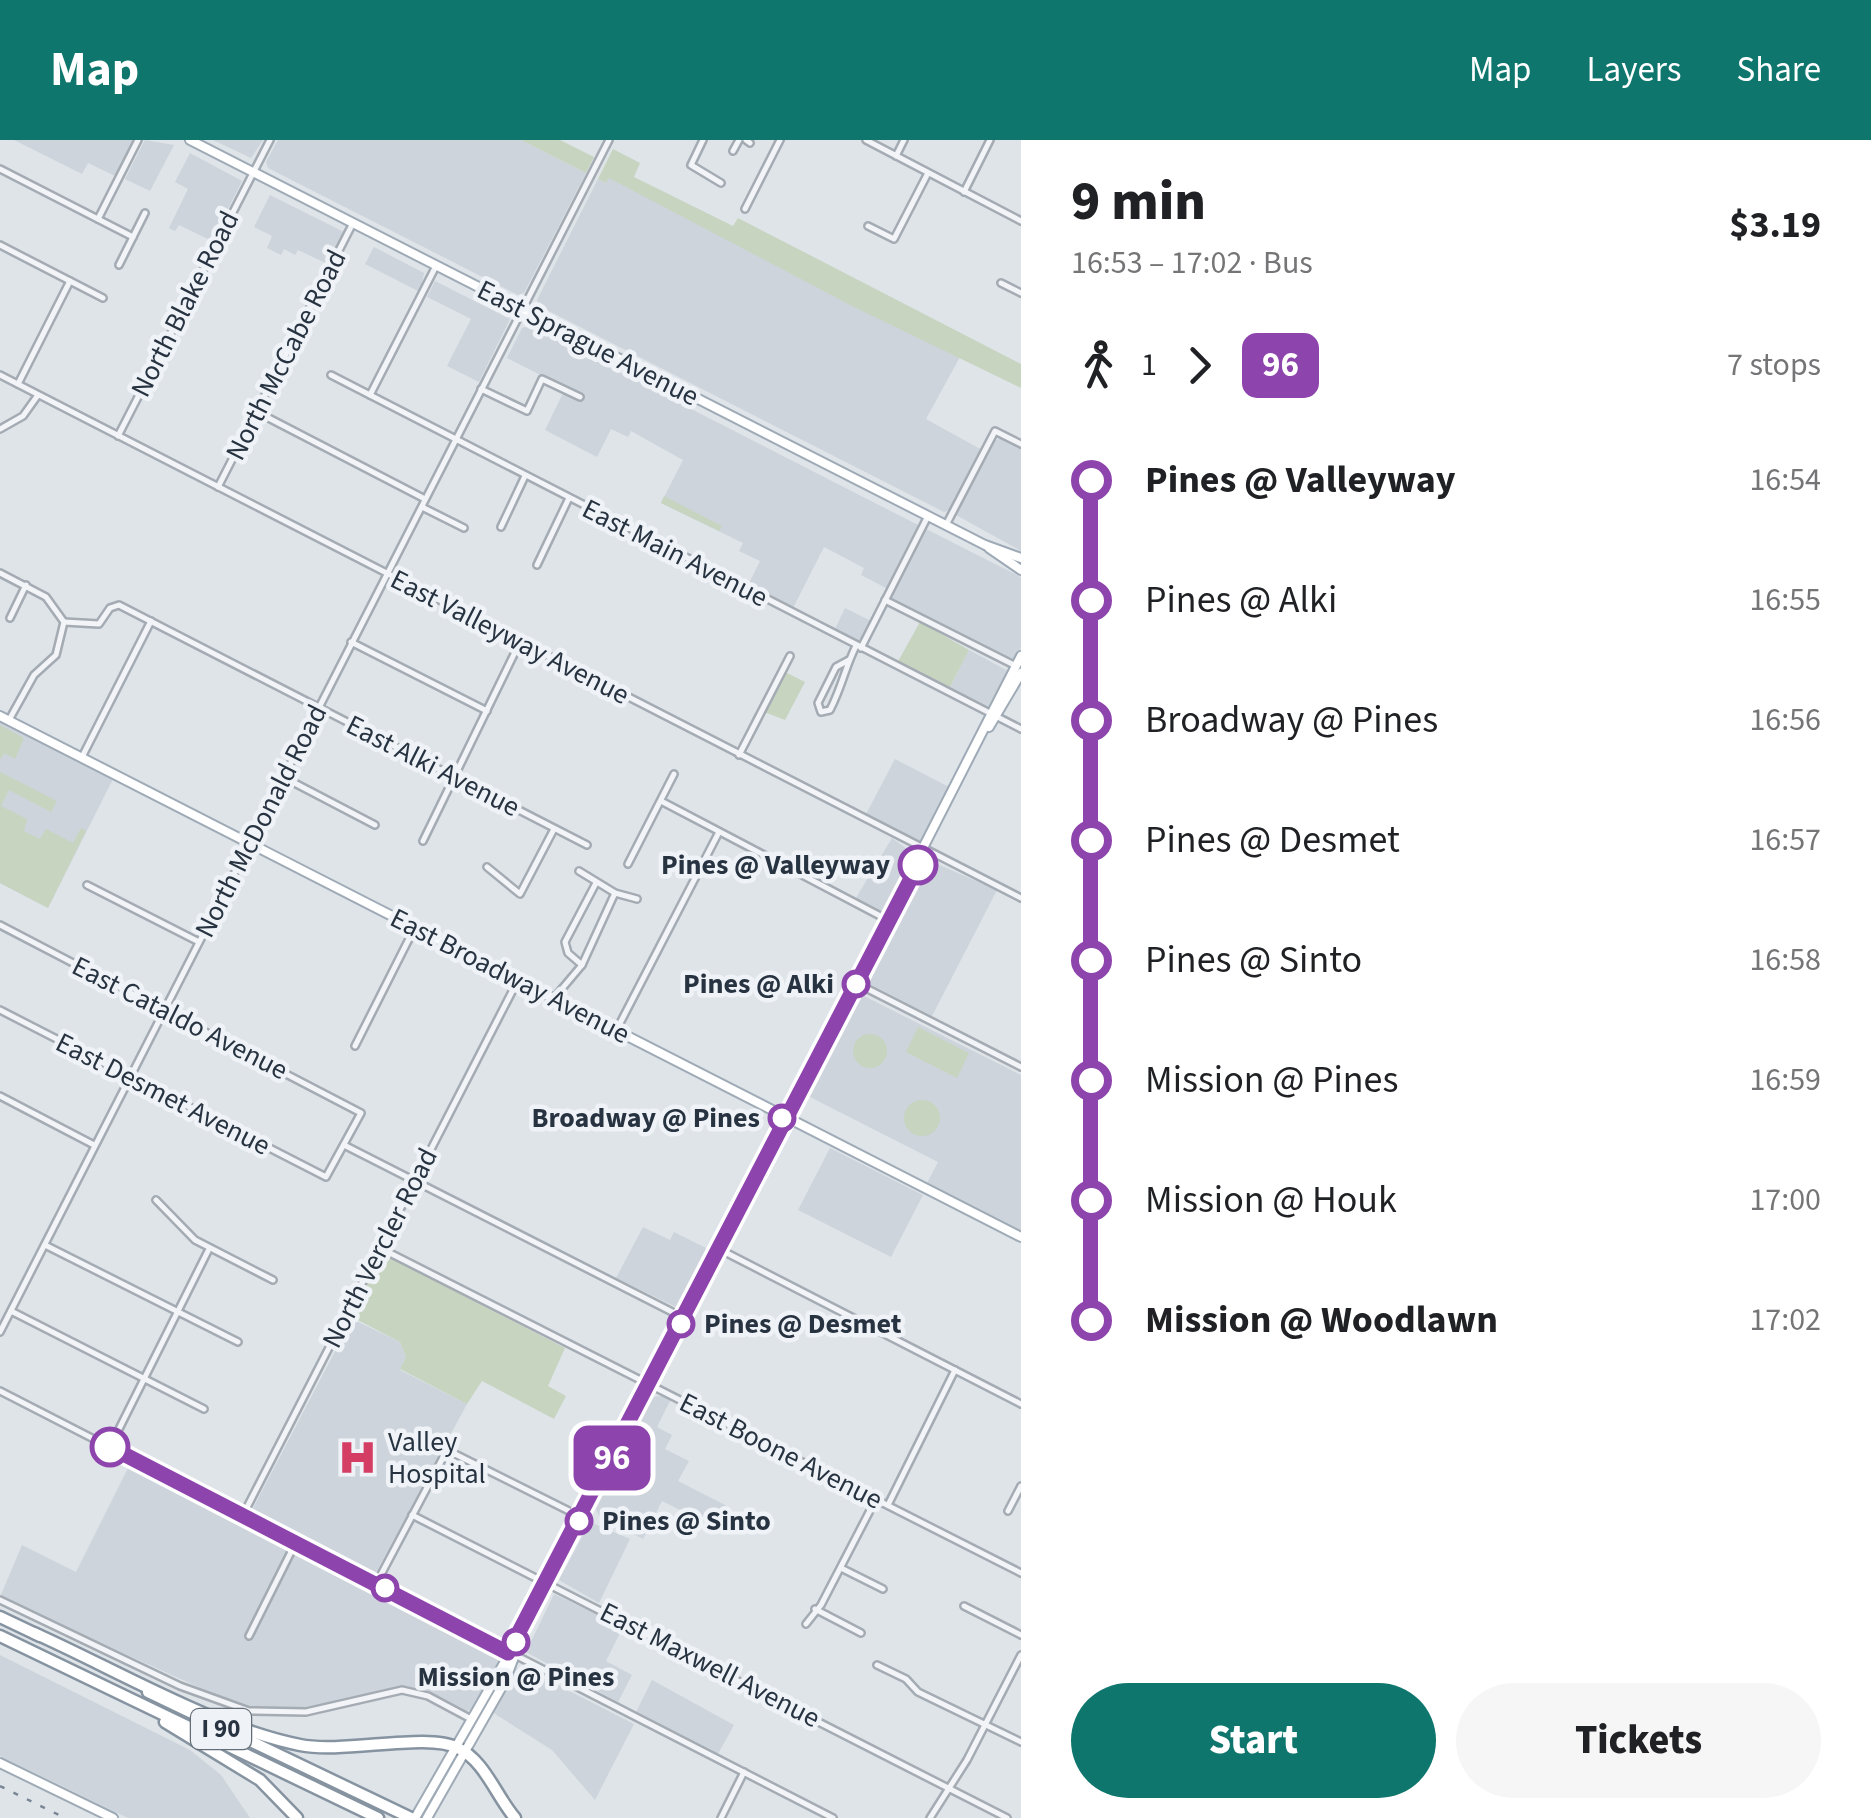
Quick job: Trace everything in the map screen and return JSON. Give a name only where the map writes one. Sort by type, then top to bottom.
[{"type":"highway","name":"I 90","points":[[0,1617],[197,1717],[417,1817]]},
{"type":"highway","points":[[34,1633],[236,1726],[286,1742],[346,1750],[438,1742],[460,1748],[478,1762],[515,1818]]},
{"type":"highway","name":"I 90","points":[[0,1636],[378,1818]]},
{"type":"highway","points":[[27,1649],[225,1756],[268,1787],[296,1818]]},
{"type":"main road","name":"East Sprague Avenue","points":[[190,140],[928,516],[1021,558]]},
{"type":"main road","name":"East Sprague Avenue","points":[[986,545],[1021,570]]},
{"type":"main road","points":[[417,1817],[512,1655],[748,1192],[757,1185],[787,1117],[829,1044],[832,1030],[1018,670],[1021,656]]},
{"type":"main road","name":"East Broadway Avenue","points":[[4,718],[1021,1236]]},
{"type":"main road","points":[[460,1748],[472,1718],[512,1655]]},
{"type":"main road","points":[[0,1763],[113,1818]]},
{"type":"street","points":[[98,219],[138,140]]},
{"type":"street","name":"North Blake Road","points":[[118,436],[270,140]]},
{"type":"street","name":"North McDonald Road","points":[[0,1332],[609,140]]},
{"type":"street","points":[[702,140],[691,165],[721,182]]},
{"type":"street","points":[[745,209],[780,140]]},
{"type":"street","points":[[866,140],[1021,220]]},
{"type":"street","points":[[896,156],[904,140]]},
{"type":"street","points":[[964,192],[990,140]]},
{"type":"street","points":[[734,151],[745,141]]},
{"type":"street","points":[[0,169],[133,237]]},
{"type":"street","points":[[868,226],[894,239],[928,173]]},
{"type":"street","points":[[119,265],[146,214]]},
{"type":"street","name":"North McCabe Road","points":[[218,487],[354,223]]},
{"type":"street","points":[[1,249],[103,298]]},
{"type":"street","points":[[370,396],[436,266]]},
{"type":"street","points":[[18,384],[70,282]]},
{"type":"street","points":[[1001,282],[1021,292]]},
{"type":"street","name":"East Valleyway Avenue","points":[[0,375],[1021,898]]},
{"type":"street","name":"East Main Avenue","points":[[330,375],[1021,729]]},
{"type":"street","points":[[481,390],[527,411],[542,379],[580,397]]},
{"type":"street","points":[[0,430],[23,416],[38,394]]},
{"type":"street","points":[[257,412],[425,499]]},
{"type":"street","points":[[946,525],[994,431],[1021,444]]},
{"type":"street","points":[[501,526],[526,476]]},
{"type":"street","points":[[537,565],[569,498]]},
{"type":"street","points":[[421,507],[464,528]]},
{"type":"street","points":[[849,660],[850,673],[830,710],[821,712],[818,703],[836,667],[849,660],[859,647],[928,516]]},
{"type":"street","points":[[0,573],[46,596],[64,622],[56,656],[34,675],[4,718]]},
{"type":"street","points":[[10,618],[26,586]]},
{"type":"street","points":[[885,600],[1018,670]]},
{"type":"street","name":"East Alki Avenue","points":[[64,622],[99,624],[110,608],[119,606],[587,846]]},
{"type":"street","points":[[82,757],[151,621]]},
{"type":"street","points":[[351,642],[487,710]]},
{"type":"street","points":[[423,841],[520,642]]},
{"type":"street","points":[[739,755],[790,656]]},
{"type":"street","points":[[628,864],[674,774]]},
{"type":"street","points":[[284,778],[375,825]]},
{"type":"street","points":[[661,802],[888,920]]},
{"type":"street","points":[[487,867],[520,894],[554,829]]},
{"type":"street","points":[[617,1031],[719,832]]},
{"type":"street","points":[[579,870],[615,893],[637,900]]},
{"type":"street","points":[[582,965],[568,954],[565,942],[596,883]]},
{"type":"street","points":[[87,885],[199,942]]},
{"type":"street","points":[[554,999],[582,965],[615,893]]},
{"type":"street","name":"East Cataldo Avenue","points":[[0,925],[360,1112],[344,1144]]},
{"type":"street","points":[[354,1046],[415,928]]},
{"type":"street","name":"North Vercler Road","points":[[242,1515],[518,980]]},
{"type":"street","points":[[856,983],[1021,1067]]},
{"type":"street","name":"East Desmet Avenue","points":[[0,1010],[326,1178],[344,1144]]},
{"type":"street","points":[[0,1096],[94,1145]]},
{"type":"street","points":[[344,1144],[684,1318]]},
{"type":"street","points":[[156,1200],[183,1230],[210,1250],[272,1280]]},
{"type":"street","points":[[45,1245],[238,1342]]},
{"type":"street","name":"East Boone Avenue","points":[[380,1248],[1021,1573]]},
{"type":"street","points":[[719,1249],[1021,1404]]},
{"type":"street","points":[[110,1447],[210,1250]]},
{"type":"street","points":[[11,1311],[204,1410]]},
{"type":"street","points":[[888,1505],[955,1370]]},
{"type":"street","points":[[0,1391],[833,1818]]},
{"type":"street","points":[[376,1584],[447,1450],[581,1517]]},
{"type":"street","points":[[1008,1511],[1021,1486]]},
{"type":"street","points":[[806,1624],[841,1568],[876,1499]]},
{"type":"street","name":"East Maxwell Avenue","points":[[412,1515],[1007,1818]]},
{"type":"street","points":[[249,1636],[296,1542]]},
{"type":"street","points":[[841,1568],[882,1589]]},
{"type":"street","points":[[0,1600],[238,1708],[285,1714],[402,1690],[428,1696],[472,1718]]},
{"type":"street","points":[[964,1606],[1021,1634]]},
{"type":"street","points":[[816,1610],[861,1633]]},
{"type":"street","points":[[930,1818],[986,1725],[1021,1655]]},
{"type":"street","points":[[877,1665],[906,1679],[918,1692],[1021,1742]]},
{"type":"street","points":[[721,1818],[744,1772]]},
{"type":"shaded area","points":[[14,140],[133,140],[115,176],[88,163],[82,174]]},
{"type":"shaded area","points":[[145,140],[174,145],[150,191],[125,179]]},
{"type":"shaded area","points":[[213,140],[263,140],[251,158]]},
{"type":"shaded area","points":[[278,140],[521,140],[586,173],[524,293],[518,295],[268,168],[266,162]]},
{"type":"shaded area","points":[[190,153],[242,181],[212,241],[179,225],[175,231],[169,228],[188,189],[175,182]]},
{"type":"shaded area","points":[[609,177],[960,357],[926,419],[982,450],[951,510],[944,512],[539,306],[537,300],[598,179],[606,183]]},
{"type":"shaded area","points":[[270,195],[344,232],[330,265],[298,250],[295,255],[284,249],[281,255],[267,248],[272,236],[254,227]]},
{"type":"shaded area","points":[[374,247],[424,273],[420,292],[365,264]]},
{"type":"shaded area","points":[[435,281],[510,319],[479,382],[447,366],[471,319],[427,297]]},
{"type":"shaded area","points":[[529,326],[918,525],[888,589],[861,575],[864,568],[824,547],[793,608],[747,587],[760,561],[739,551],[743,543],[661,503],[683,460],[631,431],[628,437],[611,429],[597,457],[545,430],[563,393],[575,399],[578,394],[507,358],[522,328]]},
{"type":"shaded area","points":[[1001,437],[1021,447],[1021,551],[956,515],[993,442]]},
{"type":"shaded area","points":[[926,529],[1021,577],[1021,648],[1014,659],[984,648],[890,598]]},
{"type":"shaded area","points":[[845,608],[871,621],[860,642],[835,629]]},
{"type":"shaded area","points":[[969,650],[1008,671],[990,707],[950,687]]},
{"type":"shaded area","points":[[0,721],[113,779],[48,908],[0,883]]},
{"type":"shaded area","points":[[895,759],[949,787],[921,841],[865,816]]},
{"type":"shaded area","points":[[892,838],[915,855],[883,912],[856,898]]},
{"type":"shaded area","points":[[930,861],[997,890],[932,1016],[868,983]]},
{"type":"shaded area","points":[[862,995],[1021,1075],[1021,1231],[927,1183],[938,1162],[808,1096]]},
{"type":"shaded area","points":[[830,1148],[923,1195],[891,1257],[798,1210]]},
{"type":"shaded area","points":[[643,1227],[670,1240],[674,1232],[710,1250],[680,1309],[616,1278]]},
{"type":"shaded area","name":"Valley Hospital","points":[[352,1319],[400,1342],[406,1357],[400,1370],[467,1404],[374,1576],[251,1512]]},
{"type":"shaded area","points":[[653,1397],[671,1399],[657,1427],[672,1435],[665,1449],[689,1461],[678,1481],[727,1506],[716,1528],[662,1501],[643,1539],[599,1516],[596,1509]]},
{"type":"shaded area","points":[[130,1464],[496,1655],[500,1663],[474,1709],[464,1712],[430,1695],[402,1689],[297,1711],[240,1706],[0,1597],[22,1545],[76,1572]]},
{"type":"shaded area","points":[[590,1522],[630,1539],[599,1603],[559,1580]]},
{"type":"shaded area","points":[[554,1594],[623,1627],[606,1661],[632,1675],[618,1702],[526,1652]]},
{"type":"shaded area","points":[[0,1655],[190,1750],[221,1775],[250,1818],[128,1818],[0,1756]]},
{"type":"shaded area","points":[[516,1668],[530,1671],[634,1724],[595,1800],[552,1750],[492,1712]]},
{"type":"shaded area","points":[[652,1680],[734,1725],[718,1754],[636,1712]]},
{"type":"green space","points":[[521,140],[560,140],[594,157],[586,173]]},
{"type":"green space","points":[[613,149],[640,163],[634,177],[733,226],[738,218],[1021,364],[1021,388],[854,307],[609,178],[606,183],[598,179]]},
{"type":"green space","points":[[664,496],[722,526],[719,531],[661,503]]},
{"type":"green space","points":[[920,622],[969,650],[950,687],[896,665]]},
{"type":"green space","points":[[785,672],[805,682],[785,720],[764,712]]},
{"type":"green space","points":[[0,725],[24,738],[15,759],[4,753],[0,760]]},
{"type":"green space","points":[[0,772],[57,801],[51,812],[9,790],[1,806],[27,819],[24,831],[40,839],[46,829],[73,843],[81,828],[86,831],[48,908],[0,883]]},
{"type":"green space","points":[[918,1027],[969,1053],[957,1078],[906,1052]]},
{"type":"green space","points":[[870,1034],[882,1039],[887,1051],[882,1063],[870,1068],[858,1063],[853,1051],[858,1039]]},
{"type":"green space","points":[[922,1100],[934,1106],[940,1118],[934,1130],[922,1136],[910,1130],[904,1118],[910,1106]]},
{"type":"green space","points":[[386,1255],[565,1348],[548,1386],[566,1396],[554,1419],[482,1381],[467,1404],[400,1369],[406,1357],[400,1342],[350,1316],[379,1257]]},
{"type":"railway","points":[[0,1786],[65,1818]]},
{"type":"bus line","name":"96","points":[[110,1447],[508,1653],[689,1308],[822,1041],[832,1030],[918,865]]},
{"type":"place","name":"Pines @ Valleyway","points":[[918,865]]},
{"type":"place","name":"Pines @ Alki","points":[[856,984]]},
{"type":"place","name":"Broadway @ Pines","points":[[782,1118]]},
{"type":"place","name":"Pines @ Desmet","points":[[681,1324]]},
{"type":"place","name":"Valley Hospital","points":[[358,1458]]},
{"type":"place","name":"Pines @ Sinto","points":[[579,1521]]},
{"type":"place","name":"Mission @ Pines","points":[[516,1642]]}]
